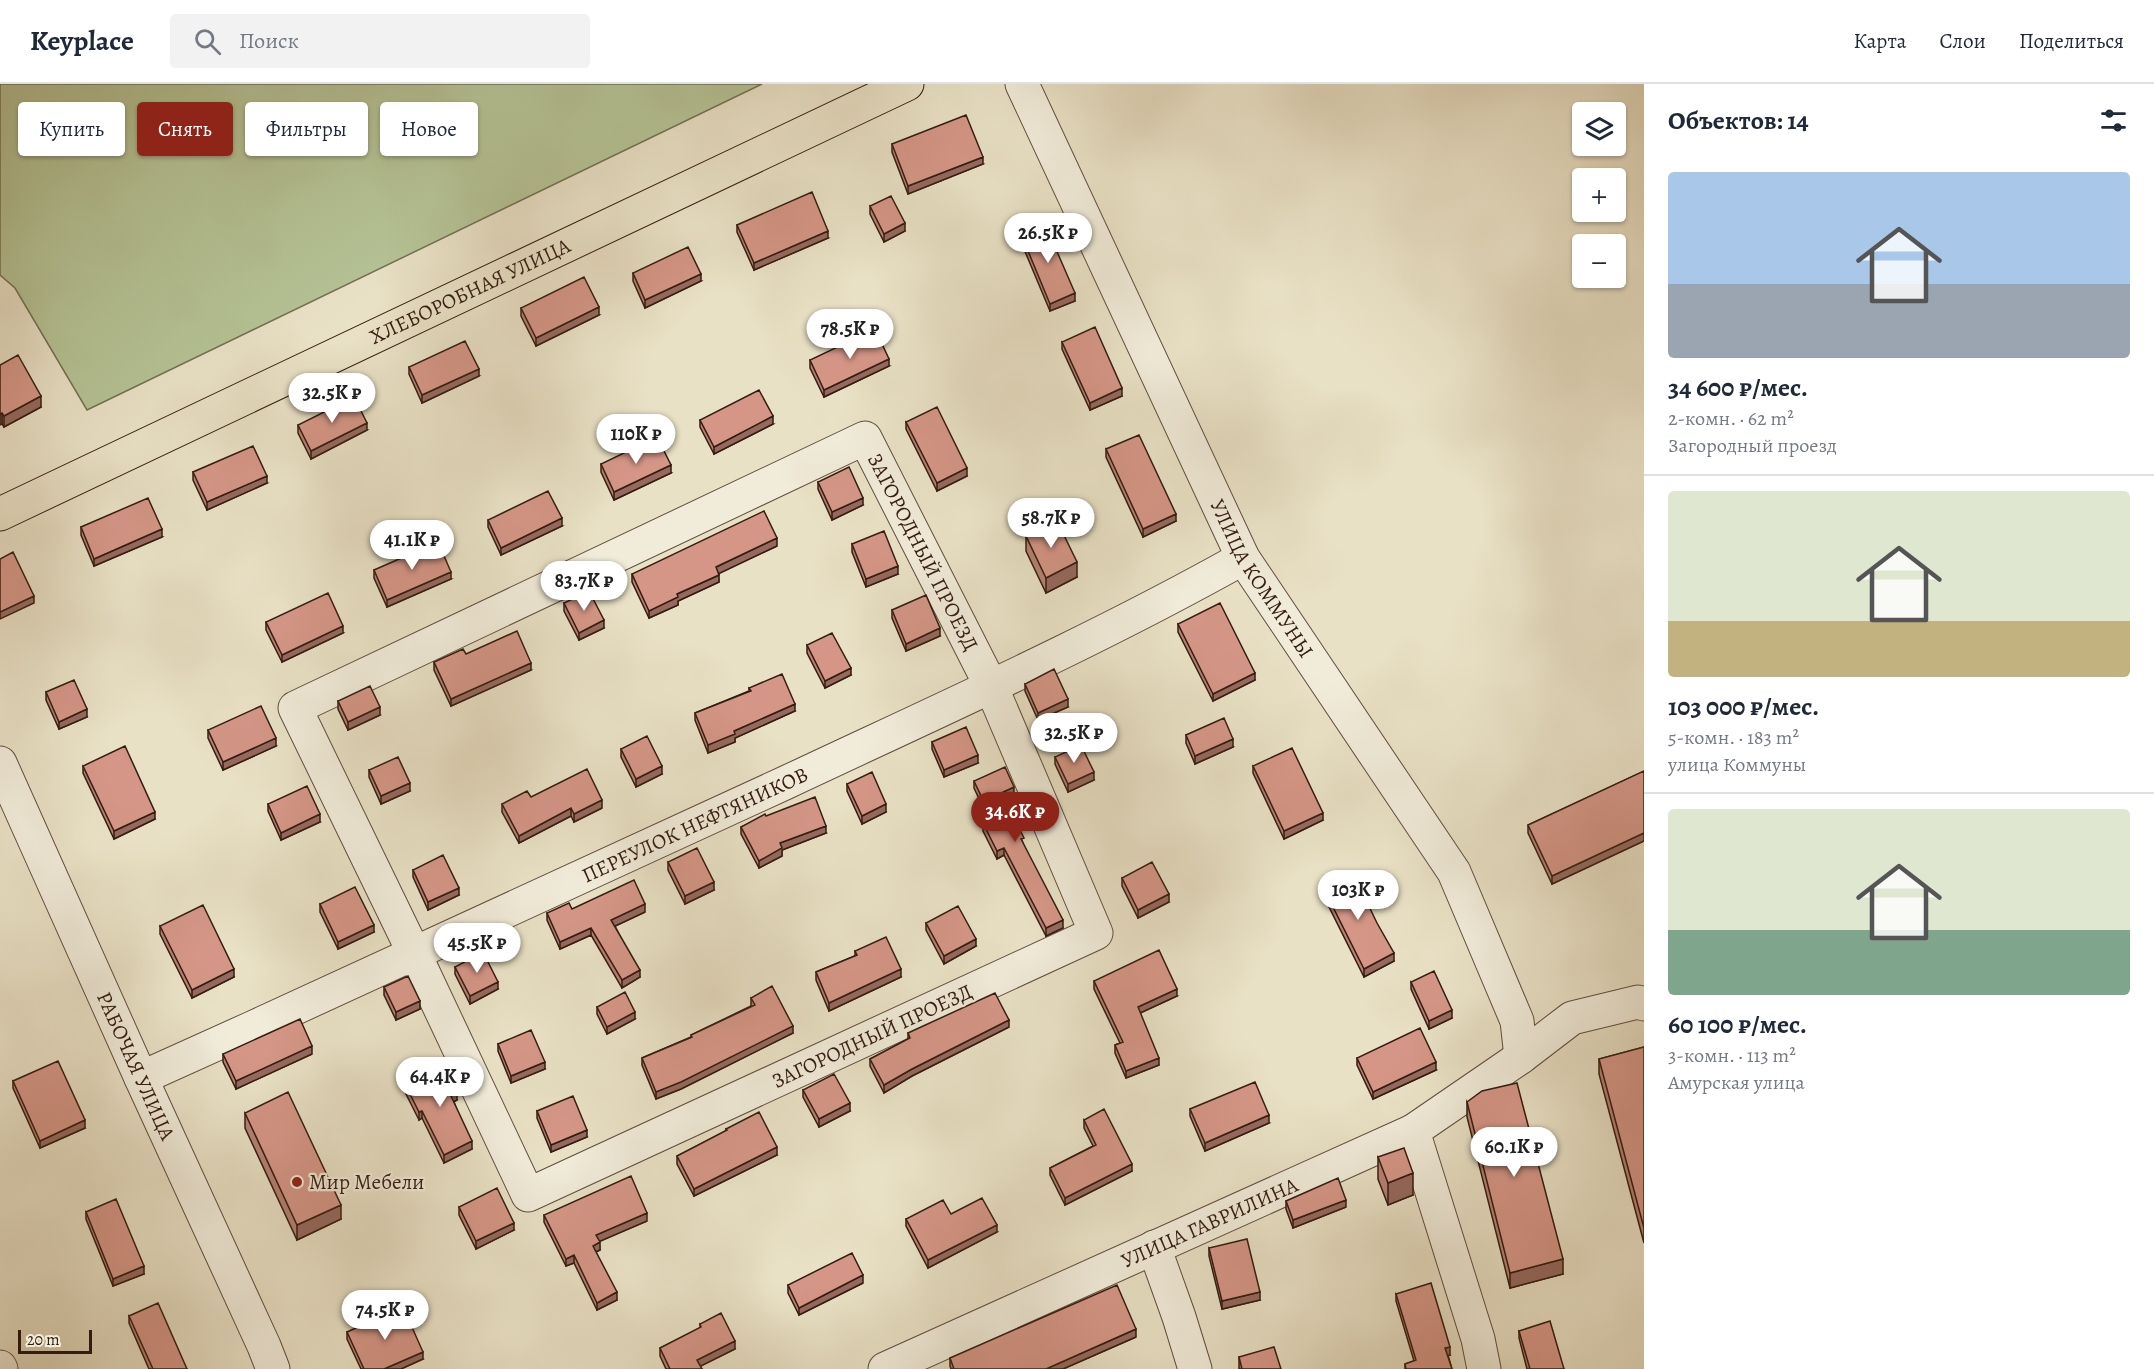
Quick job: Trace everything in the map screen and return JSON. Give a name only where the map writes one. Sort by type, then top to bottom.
[{"type":"main road","name":"ХЛЕБОРОБНАЯ УЛИЦА","points":[[0,514],[907,84]]},
{"type":"street","name":"УЛИЦА КОММУНЫ","points":[[1022,84],[1243,558],[1454,872],[1517,1021],[1521,1057]]},
{"type":"street","name":"ЗАГОРОДНЫЙ ПРОЕЗД","points":[[865,438],[991,686],[1096,933],[528,1195],[295,708],[865,438]]},
{"type":"street","name":"ПЕРЕУЛОК НЕФТЯНИКОВ","points":[[141,1078],[415,955],[991,686],[1184,591],[1243,558]]},
{"type":"street","name":"РАБОЧАЯ УЛИЦА","points":[[0,763],[273,1369]]},
{"type":"street","name":"УЛИЦА ГАВРИЛИНА","points":[[885,1369],[1413,1131],[1521,1057],[1572,1018],[1642,1003]]},
{"type":"street","points":[[1413,1131],[1478,1340],[1484,1369]]},
{"type":"street","points":[[1154,1247],[1195,1369]]},
{"type":"green space","points":[[0,84],[762,84],[87,410],[15,288],[0,275]]},
{"type":"building","points":[[966,115],[983,157],[908,186],[892,144]]},
{"type":"building","points":[[812,192],[828,231],[754,263],[737,225]]},
{"type":"building","points":[[891,196],[905,223],[884,234],[870,206]]},
{"type":"building","points":[[1045,224],[1075,293],[1050,304],[1021,234]]},
{"type":"building","points":[[688,247],[701,274],[645,300],[633,273]]},
{"type":"building","points":[[584,277],[599,307],[536,338],[521,308]]},
{"type":"building","points":[[1095,327],[1122,388],[1090,403],[1062,342]]},
{"type":"building","points":[[875,329],[889,359],[824,390],[810,360]]},
{"type":"building","points":[[465,341],[479,369],[422,395],[409,367]]},
{"type":"building","points":[[18,355],[41,396],[4,416],[0,414],[0,365]]},
{"type":"building","points":[[759,390],[773,416],[714,447],[700,420]]},
{"type":"building","points":[[354,397],[367,423],[311,451],[298,425]]},
{"type":"building","points":[[937,407],[967,468],[937,483],[906,422]]},
{"type":"building","points":[[1139,435],[1176,514],[1143,529],[1106,449]]},
{"type":"building","points":[[657,437],[671,465],[614,492],[601,464]]},
{"type":"building","points":[[253,446],[267,476],[207,502],[193,472]]},
{"type":"building","points":[[849,467],[863,498],[832,512],[818,482]]},
{"type":"building","points":[[548,491],[562,518],[501,548],[488,520]]},
{"type":"building","points":[[148,498],[162,529],[94,559],[81,527]]},
{"type":"building","points":[[764,511],[777,538],[716,567],[719,575],[677,594],[678,597],[649,611],[632,574]]},
{"type":"building","points":[[1057,521],[1077,562],[1046,578],[1026,536]]},
{"type":"building","points":[[884,531],[898,566],[866,579],[852,544]]},
{"type":"building","points":[[438,542],[451,572],[387,600],[374,570]]},
{"type":"building","points":[[13,552],[34,596],[0,612],[0,559]]},
{"type":"building","points":[[589,591],[604,620],[579,633],[564,603]]},
{"type":"building","points":[[328,593],[343,626],[282,655],[266,622]]},
{"type":"building","points":[[926,595],[940,628],[906,644],[892,610]]},
{"type":"building","points":[[1220,603],[1255,673],[1213,694],[1178,624]]},
{"type":"building","points":[[517,631],[531,663],[451,699],[434,662],[463,649],[466,654]]},
{"type":"building","points":[[832,633],[851,668],[825,681],[807,645]]},
{"type":"building","points":[[1054,669],[1068,699],[1038,713],[1025,684]]},
{"type":"building","points":[[782,674],[795,704],[708,745],[695,713],[751,691],[749,688]]},
{"type":"building","points":[[74,680],[87,709],[59,722],[46,692]]},
{"type":"building","points":[[370,686],[380,707],[348,722],[338,701]]},
{"type":"building","points":[[261,706],[276,738],[223,762],[208,730]]},
{"type":"building","points":[[1224,718],[1233,739],[1195,756],[1186,735]]},
{"type":"building","points":[[966,727],[978,755],[944,770],[932,742]]},
{"type":"building","points":[[647,736],[662,766],[636,779],[621,749]]},
{"type":"building","points":[[1081,745],[1094,772],[1068,784],[1055,757]]},
{"type":"building","points":[[125,746],[155,812],[114,831],[83,766]]},
{"type":"building","points":[[1292,748],[1323,813],[1284,831],[1253,766]]},
{"type":"building","points":[[398,757],[410,783],[381,796],[369,770]]},
{"type":"building","points":[[1005,767],[1014,787],[1001,793],[1024,838],[1021,839],[1063,920],[1046,928],[1004,848],[997,851],[983,823],[992,819],[974,781]]},
{"type":"building","points":[[587,769],[602,800],[574,814],[571,808],[519,836],[502,804],[527,791],[531,797]]},
{"type":"building","points":[[1644,771],[1644,833],[1552,876],[1528,825]]},
{"type":"building","points":[[872,772],[886,804],[862,816],[847,784]]},
{"type":"building","points":[[307,786],[320,814],[281,833],[268,804]]},
{"type":"building","points":[[815,797],[826,826],[780,843],[782,848],[759,861],[741,827],[765,814],[766,816]]},
{"type":"building","points":[[697,848],[714,882],[685,896],[668,862]]},
{"type":"building","points":[[443,855],[459,888],[428,902],[413,870]]},
{"type":"building","points":[[1152,862],[1169,894],[1138,910],[1122,878]]},
{"type":"building","points":[[1353,873],[1394,953],[1364,969],[1323,887]]},
{"type":"building","points":[[634,880],[645,904],[611,920],[640,970],[622,980],[591,928],[560,942],[547,913],[569,903],[572,909]]},
{"type":"building","points":[[355,887],[374,925],[338,942],[320,904]]},
{"type":"building","points":[[203,905],[234,969],[192,990],[160,926]]},
{"type":"building","points":[[958,906],[976,939],[944,956],[926,923]]},
{"type":"building","points":[[886,937],[901,969],[829,1003],[816,972],[857,955],[855,951]]},
{"type":"building","points":[[1159,950],[1177,989],[1138,1007],[1159,1058],[1126,1071],[1115,1045],[1123,1042],[1094,981]]},
{"type":"building","points":[[483,952],[498,982],[470,996],[455,967]]},
{"type":"building","points":[[1434,971],[1452,1010],[1429,1021],[1411,982]]},
{"type":"building","points":[[408,976],[420,1001],[396,1012],[384,987]]},
{"type":"building","points":[[772,986],[793,1026],[681,1082],[656,1092],[642,1058],[692,1037],[691,1035],[755,1005],[751,998]]},
{"type":"building","points":[[625,992],[635,1012],[607,1027],[597,1007]]},
{"type":"building","points":[[995,993],[1009,1020],[884,1085],[870,1059],[910,1038],[908,1033]]},
{"type":"building","points":[[300,1019],[312,1046],[236,1081],[223,1054]]},
{"type":"building","points":[[1420,1028],[1436,1062],[1373,1092],[1357,1058]]},
{"type":"building","points":[[531,1030],[545,1062],[511,1076],[498,1044]]},
{"type":"building","points":[[1644,1047],[1644,1228],[1599,1059]]},
{"type":"building","points":[[58,1061],[85,1120],[40,1141],[13,1081]]},
{"type":"building","points":[[443,1064],[457,1092],[451,1096],[472,1141],[444,1155],[422,1111],[419,1112],[405,1084]]},
{"type":"building","points":[[834,1074],[850,1103],[819,1119],[803,1090]]},
{"type":"building","points":[[1255,1082],[1269,1115],[1205,1143],[1190,1109]]},
{"type":"building","points":[[1517,1083],[1563,1259],[1510,1273],[1467,1102],[1482,1091]]},
{"type":"building","name":"Мир Мебели","points":[[288,1092],[341,1205],[297,1225],[245,1113]]},
{"type":"building","points":[[573,1096],[587,1130],[551,1145],[537,1111]]},
{"type":"building","points":[[1104,1109],[1132,1164],[1065,1198],[1050,1168],[1096,1145],[1084,1120]]},
{"type":"building","points":[[759,1112],[777,1147],[694,1189],[677,1156]]},
{"type":"building","points":[[1404,1148],[1413,1173],[1388,1183],[1378,1157]]},
{"type":"building","points":[[631,1176],[647,1213],[596,1235],[600,1242],[593,1246],[617,1292],[597,1303],[574,1255],[566,1259],[544,1215]]},
{"type":"building","points":[[1338,1178],[1346,1200],[1293,1220],[1286,1201]]},
{"type":"building","points":[[497,1188],[514,1223],[476,1241],[459,1207]]},
{"type":"building","points":[[982,1198],[997,1225],[928,1260],[906,1219],[943,1200],[951,1214]]},
{"type":"building","points":[[116,1199],[144,1266],[113,1279],[86,1212]]},
{"type":"building","points":[[1247,1239],[1260,1292],[1222,1301],[1209,1248]]},
{"type":"building","points":[[852,1253],[863,1275],[799,1308],[788,1285]]},
{"type":"building","points":[[1431,1283],[1450,1347],[1445,1348],[1452,1369],[1406,1369],[1405,1364],[1416,1360],[1396,1294]]},
{"type":"building","points":[[1117,1285],[1136,1329],[1046,1369],[954,1369],[950,1358]]},
{"type":"building","points":[[158,1303],[187,1369],[153,1369],[129,1316]]},
{"type":"building","points":[[403,1307],[423,1352],[384,1369],[364,1369],[347,1332]]},
{"type":"building","points":[[721,1313],[735,1341],[697,1360],[702,1369],[670,1369],[660,1348],[701,1327],[700,1324]]},
{"type":"building","points":[[1550,1321],[1564,1369],[1530,1369],[1519,1331]]},
{"type":"building","points":[[1274,1347],[1281,1369],[1242,1369],[1239,1357]]},
{"type":"place","name":"Мир Мебели","points":[[297,1182]]}]
